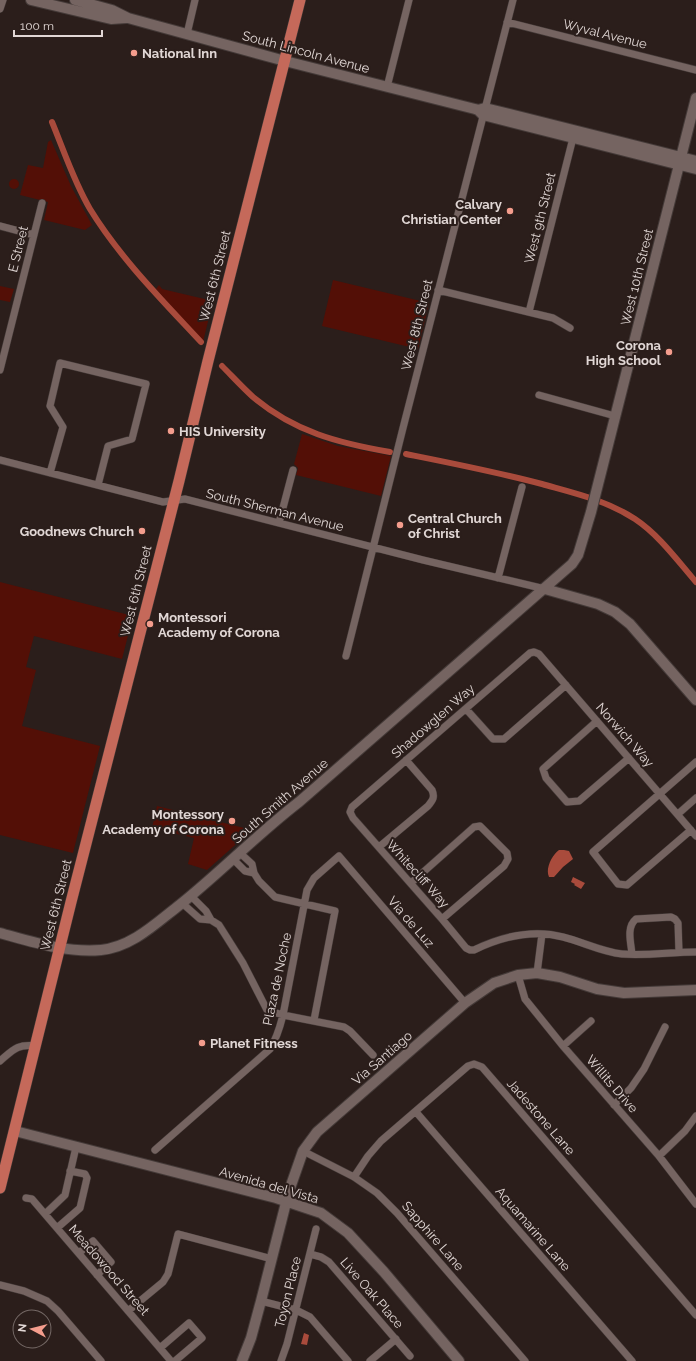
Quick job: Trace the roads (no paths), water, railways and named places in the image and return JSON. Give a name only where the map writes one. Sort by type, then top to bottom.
[{"type":"main road","name":"South Lincoln Avenue","points":[[31,0],[111,19],[128,18]]},
{"type":"main road","name":"South Lincoln Avenue","points":[[75,0],[112,10],[128,18],[284,61],[680,161],[696,169]]},
{"type":"main road","name":"West 6th Street","points":[[0,1188],[300,0]]},
{"type":"main road","name":"West 10th Street","points":[[545,589],[572,564],[584,541],[696,98]]},
{"type":"main road","name":"South Lincoln Avenue","points":[[680,161],[696,161]]},
{"type":"main road","points":[[545,589],[598,604],[615,612],[630,624],[696,700]]},
{"type":"main road","name":"South Smith Avenue","points":[[0,934],[60,949],[90,951],[114,948],[144,934],[191,896],[276,820],[299,802],[545,589]]},
{"type":"main road","name":"Via Santiago","points":[[242,1361],[251,1338],[288,1191],[303,1151],[317,1132],[465,1003],[494,982],[518,974],[537,973],[560,977],[597,989],[624,993],[696,990]]},
{"type":"main road","name":"Avenida del Vista","points":[[14,1131],[286,1201],[321,1213],[348,1233],[384,1272],[459,1361]]},
{"type":"street","points":[[0,9],[2,0]]},
{"type":"street","points":[[187,34],[196,0]]},
{"type":"street","points":[[387,87],[409,0]]},
{"type":"street","name":"West 8th Street","points":[[346,656],[482,111],[513,0]]},
{"type":"street","name":"Wyval Avenue","points":[[507,22],[696,70]]},
{"type":"street","name":"West 9th Street","points":[[529,312],[574,134]]},
{"type":"street","name":"E Street","points":[[0,370],[42,203]]},
{"type":"street","points":[[0,226],[34,235]]},
{"type":"street","points":[[438,290],[553,318],[570,328]]},
{"type":"street","points":[[50,474],[63,427],[50,406],[60,363],[146,384],[132,439],[108,446],[98,485]]},
{"type":"street","points":[[538,396],[615,416]]},
{"type":"street","name":"South Sherman Avenue","points":[[0,460],[163,502],[185,499],[545,589]]},
{"type":"street","points":[[279,523],[293,470]]},
{"type":"street","points":[[498,578],[522,486]]},
{"type":"street","name":"Norwich Way","points":[[534,652],[539,654],[694,833]]},
{"type":"street","name":"Shadowglen Way","points":[[350,812],[352,807],[406,760],[530,653],[534,652]]},
{"type":"street","points":[[466,709],[493,739],[504,739],[566,685]]},
{"type":"street","points":[[597,721],[543,769],[546,778],[567,802],[579,801],[629,758]]},
{"type":"street","points":[[379,847],[428,806],[433,800],[434,795],[432,790],[406,760]]},
{"type":"street","points":[[694,833],[627,885],[618,884],[593,852],[696,762]]},
{"type":"street","points":[[678,814],[696,798]]},
{"type":"street","name":"Whitecliff Way","points":[[350,812],[353,818],[466,948],[474,950],[503,938],[517,935],[542,934]]},
{"type":"street","points":[[411,883],[474,827],[480,826],[507,853],[508,859],[504,866],[442,919]]},
{"type":"street","points":[[237,856],[252,864],[254,873],[259,881],[275,897],[336,911],[314,1020]]},
{"type":"street","name":"Plaza de Noche","points":[[156,1150],[270,1049],[280,1030],[307,890],[314,878],[339,856]]},
{"type":"street","name":"Via de Luz","points":[[339,856],[465,1003]]},
{"type":"street","points":[[191,896],[206,911],[211,920]]},
{"type":"street","points":[[182,903],[200,919],[211,920],[220,925],[243,963],[267,1010],[283,1015],[344,1027],[350,1031],[373,1055]]},
{"type":"street","points":[[632,954],[630,927],[632,922],[636,919],[671,917],[678,922],[679,952]]},
{"type":"street","points":[[537,973],[542,934],[563,937],[615,953],[632,954],[696,952]]},
{"type":"street","name":"Willits Drive","points":[[518,974],[525,999],[563,1046],[659,1156],[696,1204]]},
{"type":"street","points":[[563,1046],[591,1021]]},
{"type":"street","points":[[614,1105],[631,1088],[644,1069],[665,1027]]},
{"type":"street","points":[[0,1061],[14,1049],[22,1045],[36,1046]]},
{"type":"street","name":"Jadestone Lane","points":[[354,1177],[368,1156],[381,1141],[468,1066],[474,1064],[482,1067],[696,1314]]},
{"type":"street","name":"Aquamarine Lane","points":[[416,1112],[632,1361]]},
{"type":"street","points":[[659,1156],[685,1131],[696,1116]]},
{"type":"street","points":[[45,1214],[64,1195],[76,1147]]},
{"type":"street","name":"Sapphire Lane","points":[[303,1151],[354,1177],[377,1193],[397,1213],[525,1361]]},
{"type":"street","points":[[57,1228],[80,1208],[87,1178],[85,1174],[70,1171]]},
{"type":"street","name":"Meadowood Street","points":[[26,1198],[32,1199],[172,1361]]},
{"type":"street","name":"Toyon Place","points":[[281,1361],[287,1344],[316,1229]]},
{"type":"street","points":[[128,1311],[163,1282],[168,1274],[178,1234],[272,1259]]},
{"type":"street","points":[[79,1253],[93,1241],[111,1262],[97,1275]]},
{"type":"street","name":"Live Oak Place","points":[[310,1254],[321,1257],[329,1262],[410,1356]]},
{"type":"street","points":[[0,1285],[24,1291],[47,1301],[58,1311],[101,1361]]},
{"type":"street","points":[[261,1301],[296,1310],[310,1318],[348,1361]]},
{"type":"street","points":[[160,1348],[189,1323],[202,1338],[175,1361]]},
{"type":"street","points":[[370,1361],[396,1339]]},
{"type":"waterway","points":[[52,122],[79,188],[102,227],[128,262],[201,342]]},
{"type":"waterway","points":[[222,366],[253,397],[285,419],[335,440],[390,452]]},
{"type":"waterway","points":[[406,454],[525,480],[578,494],[613,507],[635,519],[652,532],[696,582]]},
{"type":"place","name":"National Inn","points":[[134,53]]},
{"type":"place","name":"Calvary Christian Center","points":[[510,211]]},
{"type":"place","name":"Corona High School","points":[[669,352]]},
{"type":"place","name":"HIS University","points":[[171,431]]},
{"type":"place","name":"Central Church of Christ","points":[[400,525]]},
{"type":"place","name":"Goodnews Church","points":[[142,531]]},
{"type":"place","name":"Montessori Academy of Corona","points":[[150,624]]},
{"type":"place","name":"Montessory Academy of Corona","points":[[232,821]]},
{"type":"place","name":"Planet Fitness","points":[[202,1043]]}]
